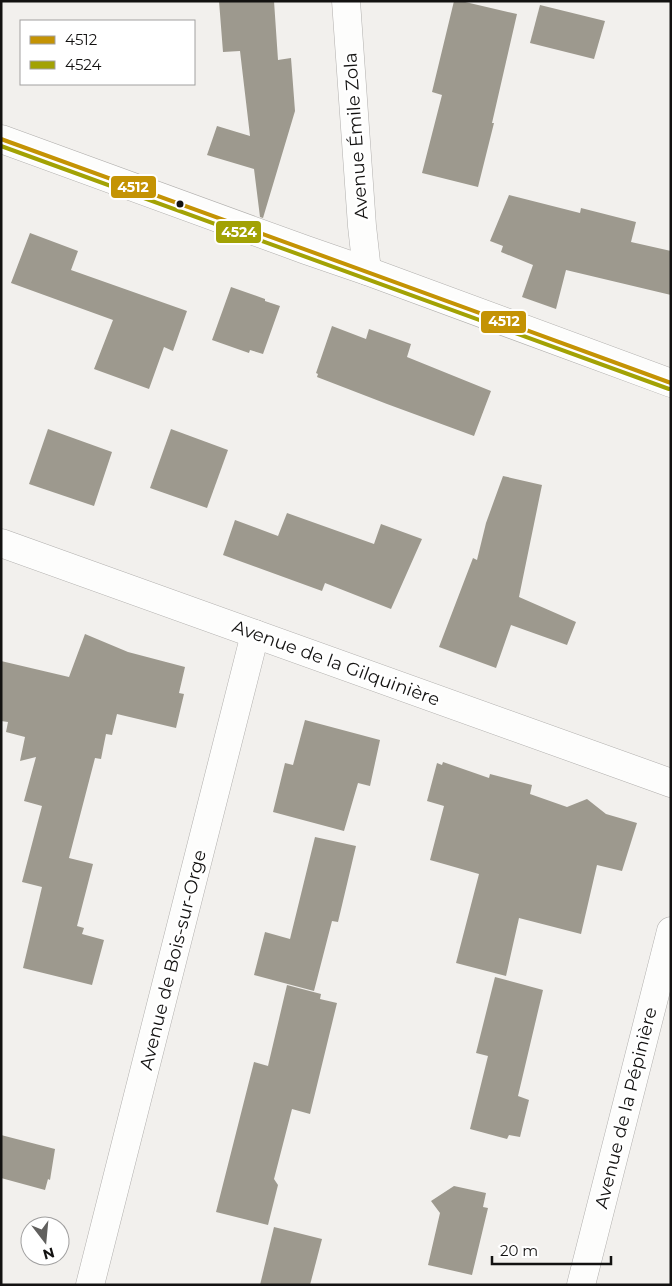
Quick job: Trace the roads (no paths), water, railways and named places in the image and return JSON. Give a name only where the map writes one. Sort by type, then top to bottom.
[{"type":"street","name":"Avenue Émile Zola","points":[[346,1],[362,226],[368,271]]},
{"type":"street","points":[[1,139],[368,271],[671,383]]},
{"type":"street","name":"Avenue de la Gilquinière","points":[[1,544],[671,783]]},
{"type":"street","name":"Avenue de Bois-sur-Orge","points":[[90,1285],[255,634]]},
{"type":"street","name":"Avenue de la Pépinière","points":[[581,1285],[671,931]]}]
